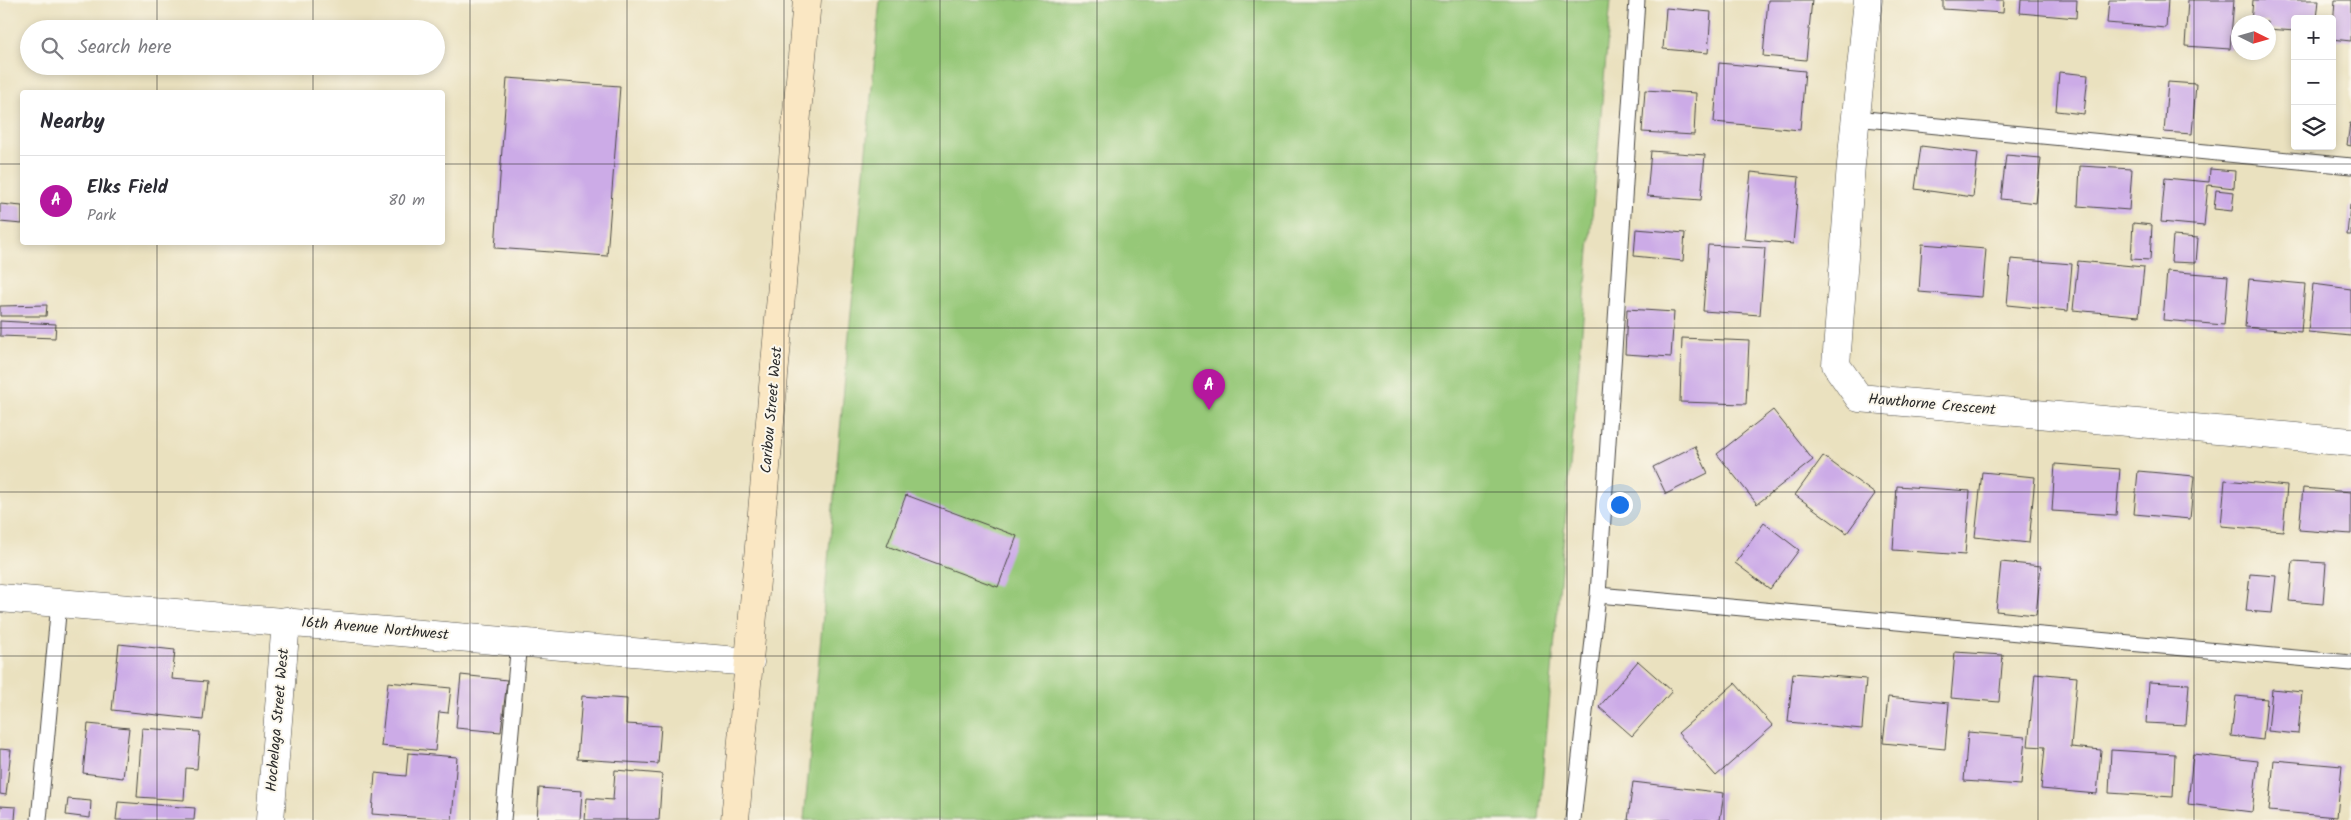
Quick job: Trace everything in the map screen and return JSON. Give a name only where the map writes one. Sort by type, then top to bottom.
[{"type":"street","name":"Caribou Street West","points":[[735,820],[807,0]]},
{"type":"street","name":"Hawthorne Crescent","points":[[1868,0],[1855,118],[1836,365],[1859,398],[2351,442]]},
{"type":"street","name":"16th Avenue Northwest","points":[[0,598],[750,662]]},
{"type":"street","name":"Hochelaga Street West","points":[[270,820],[286,621]]},
{"type":"lane","points":[[1573,820],[1598,595],[1637,0]]},
{"type":"lane","points":[[1855,118],[2351,166]]},
{"type":"lane","points":[[1598,595],[2351,663]]},
{"type":"lane","points":[[39,820],[59,603]]},
{"type":"lane","points":[[503,820],[519,641]]},
{"type":"green space","points":[[880,0],[1611,0],[1539,820],[804,820]]},
{"type":"building","points":[[1768,0],[1812,0],[1806,60],[1763,56]]},
{"type":"building","points":[[1943,0],[2004,0],[2003,13],[1943,9]]},
{"type":"building","points":[[2021,0],[2077,0],[2076,18],[2020,13]]},
{"type":"building","points":[[2109,0],[2168,0],[2166,28],[2107,23]]},
{"type":"building","points":[[2188,0],[2234,0],[2233,15],[2231,15],[2230,49],[2185,46]]},
{"type":"building","points":[[2253,0],[2319,0],[2317,15],[2291,15],[2291,31],[2276,30],[2276,15],[2252,15]]},
{"type":"building","points":[[2335,0],[2351,0],[2351,41],[2336,39],[2336,15],[2334,15]]},
{"type":"building","points":[[1666,8],[1711,12],[1708,53],[1663,49]]},
{"type":"building","points":[[1719,63],[1805,71],[1800,130],[1714,122]]},
{"type":"building","points":[[2059,72],[2088,75],[2084,114],[2056,111]]},
{"type":"building","points":[[507,78],[620,86],[607,256],[495,248]]},
{"type":"building","points":[[2168,82],[2196,84],[2192,134],[2164,132]]},
{"type":"building","points":[[1645,90],[1696,93],[1694,135],[1642,132]]},
{"type":"building","points":[[2351,123],[2351,146],[2347,145]]},
{"type":"building","points":[[1921,146],[1978,153],[1973,197],[1915,189]]},
{"type":"building","points":[[1651,151],[1705,155],[1701,200],[1647,196]]},
{"type":"building","points":[[2006,155],[2041,158],[2036,203],[2001,199]]},
{"type":"building","points":[[2080,166],[2132,169],[2129,210],[2078,206]]},
{"type":"building","points":[[2210,169],[2235,171],[2234,188],[2208,185],[2204,226],[2161,222],[2165,178],[2209,182]]},
{"type":"building","points":[[1751,172],[1799,177],[1793,244],[1744,239]]},
{"type":"building","points":[[2216,190],[2234,192],[2232,211],[2214,209]]},
{"type":"building","points":[[0,204],[20,206],[20,224],[0,222]]},
{"type":"building","points":[[2350,205],[2351,235],[2347,235]]},
{"type":"building","points":[[2133,223],[2152,225],[2150,260],[2131,259]]},
{"type":"building","points":[[1636,229],[1685,233],[1683,261],[1634,256]]},
{"type":"building","points":[[2173,236],[2198,238],[2196,263],[2171,262]]},
{"type":"building","points":[[1922,244],[1986,249],[1982,297],[1919,292]]},
{"type":"building","points":[[1708,245],[1765,248],[1760,315],[1703,311]]},
{"type":"building","points":[[2011,259],[2072,264],[2068,311],[2007,305]]},
{"type":"building","points":[[2078,261],[2144,267],[2139,316],[2073,310]]},
{"type":"building","points":[[2167,271],[2228,276],[2224,325],[2163,320]]},
{"type":"building","points":[[2249,279],[2305,284],[2301,332],[2245,327]]},
{"type":"building","points":[[2313,284],[2351,289],[2351,336],[2308,332]]},
{"type":"building","points":[[47,305],[46,316],[0,316],[0,306]]},
{"type":"building","points":[[1627,309],[1674,312],[1671,357],[1625,354]]},
{"type":"building","points":[[0,321],[56,324],[55,338],[0,336]]},
{"type":"building","points":[[1682,338],[1749,341],[1746,404],[1680,402]]},
{"type":"building","points":[[1773,410],[1813,460],[1757,504],[1717,454]]},
{"type":"building","points":[[1695,446],[1708,473],[1666,494],[1653,467]]},
{"type":"building","points":[[1823,456],[1875,494],[1847,533],[1795,495]]},
{"type":"building","points":[[2055,464],[2120,469],[2116,515],[2052,511]]},
{"type":"building","points":[[2138,471],[2194,476],[2190,519],[2134,514]]},
{"type":"building","points":[[1982,472],[2035,477],[2029,543],[1975,537]]},
{"type":"building","points":[[2225,480],[2287,486],[2283,531],[2221,526]]},
{"type":"building","points":[[1897,486],[1970,491],[1965,555],[1893,550]]},
{"type":"building","points":[[2303,488],[2351,492],[2351,534],[2299,530]]},
{"type":"building","points":[[906,495],[1017,536],[998,587],[887,546]]},
{"type":"building","points":[[1764,523],[1799,550],[1770,589],[1735,563]]},
{"type":"building","points":[[2293,561],[2326,563],[2323,604],[2289,601]]},
{"type":"building","points":[[2001,562],[2041,566],[2036,615],[1996,611]]},
{"type":"building","points":[[2250,574],[2276,576],[2272,613],[2246,611]]},
{"type":"building","points":[[119,644],[175,650],[172,679],[207,682],[203,720],[112,710]]},
{"type":"building","points":[[1955,652],[2003,655],[1999,702],[1951,698]]},
{"type":"building","points":[[1638,661],[1672,691],[1632,736],[1599,707]]},
{"type":"building","points":[[1793,673],[1866,679],[1862,729],[1788,722]]},
{"type":"building","points":[[2035,673],[2077,677],[2071,747],[2101,750],[2097,794],[2041,789],[2045,747],[2028,746]]},
{"type":"building","points":[[461,675],[507,680],[501,732],[456,728]]},
{"type":"building","points":[[388,682],[451,688],[448,713],[439,712],[435,751],[381,746]]},
{"type":"building","points":[[2149,682],[2189,684],[2186,725],[2146,723]]},
{"type":"building","points":[[1735,683],[1773,726],[1716,776],[1678,733]]},
{"type":"building","points":[[2272,689],[2302,692],[2298,734],[2268,731]]},
{"type":"building","points":[[582,696],[627,699],[626,724],[661,726],[658,764],[577,759]]},
{"type":"building","points":[[2236,696],[2267,699],[2263,740],[2231,736]]},
{"type":"building","points":[[1888,697],[1949,703],[1945,749],[1883,743]]},
{"type":"building","points":[[88,724],[129,728],[123,778],[83,773]]},
{"type":"building","points":[[142,728],[200,732],[197,769],[186,768],[184,800],[137,797]]},
{"type":"building","points":[[1968,732],[2025,737],[2021,785],[1964,781]]},
{"type":"building","points":[[0,749],[11,750],[6,795],[0,794]]},
{"type":"building","points":[[2111,750],[2175,754],[2173,797],[2109,793]]},
{"type":"building","points":[[408,753],[457,757],[452,820],[372,814],[375,773],[406,776]]},
{"type":"building","points":[[2193,754],[2258,761],[2252,812],[2188,804]]},
{"type":"building","points":[[2274,760],[2342,766],[2337,817],[2269,811]]},
{"type":"building","points":[[615,770],[662,774],[659,820],[585,820],[587,798],[613,800]]},
{"type":"building","points":[[1633,782],[1724,793],[1720,820],[1628,820]]},
{"type":"building","points":[[539,788],[582,791],[580,820],[537,820]]},
{"type":"building","points":[[68,799],[91,801],[90,818],[66,815]]},
{"type":"building","points":[[118,802],[195,808],[194,820],[116,820]]},
{"type":"building","points":[[0,806],[16,807],[15,820],[0,820]]},
{"type":"place","name":"Elks Field","points":[[1209,410]]}]
